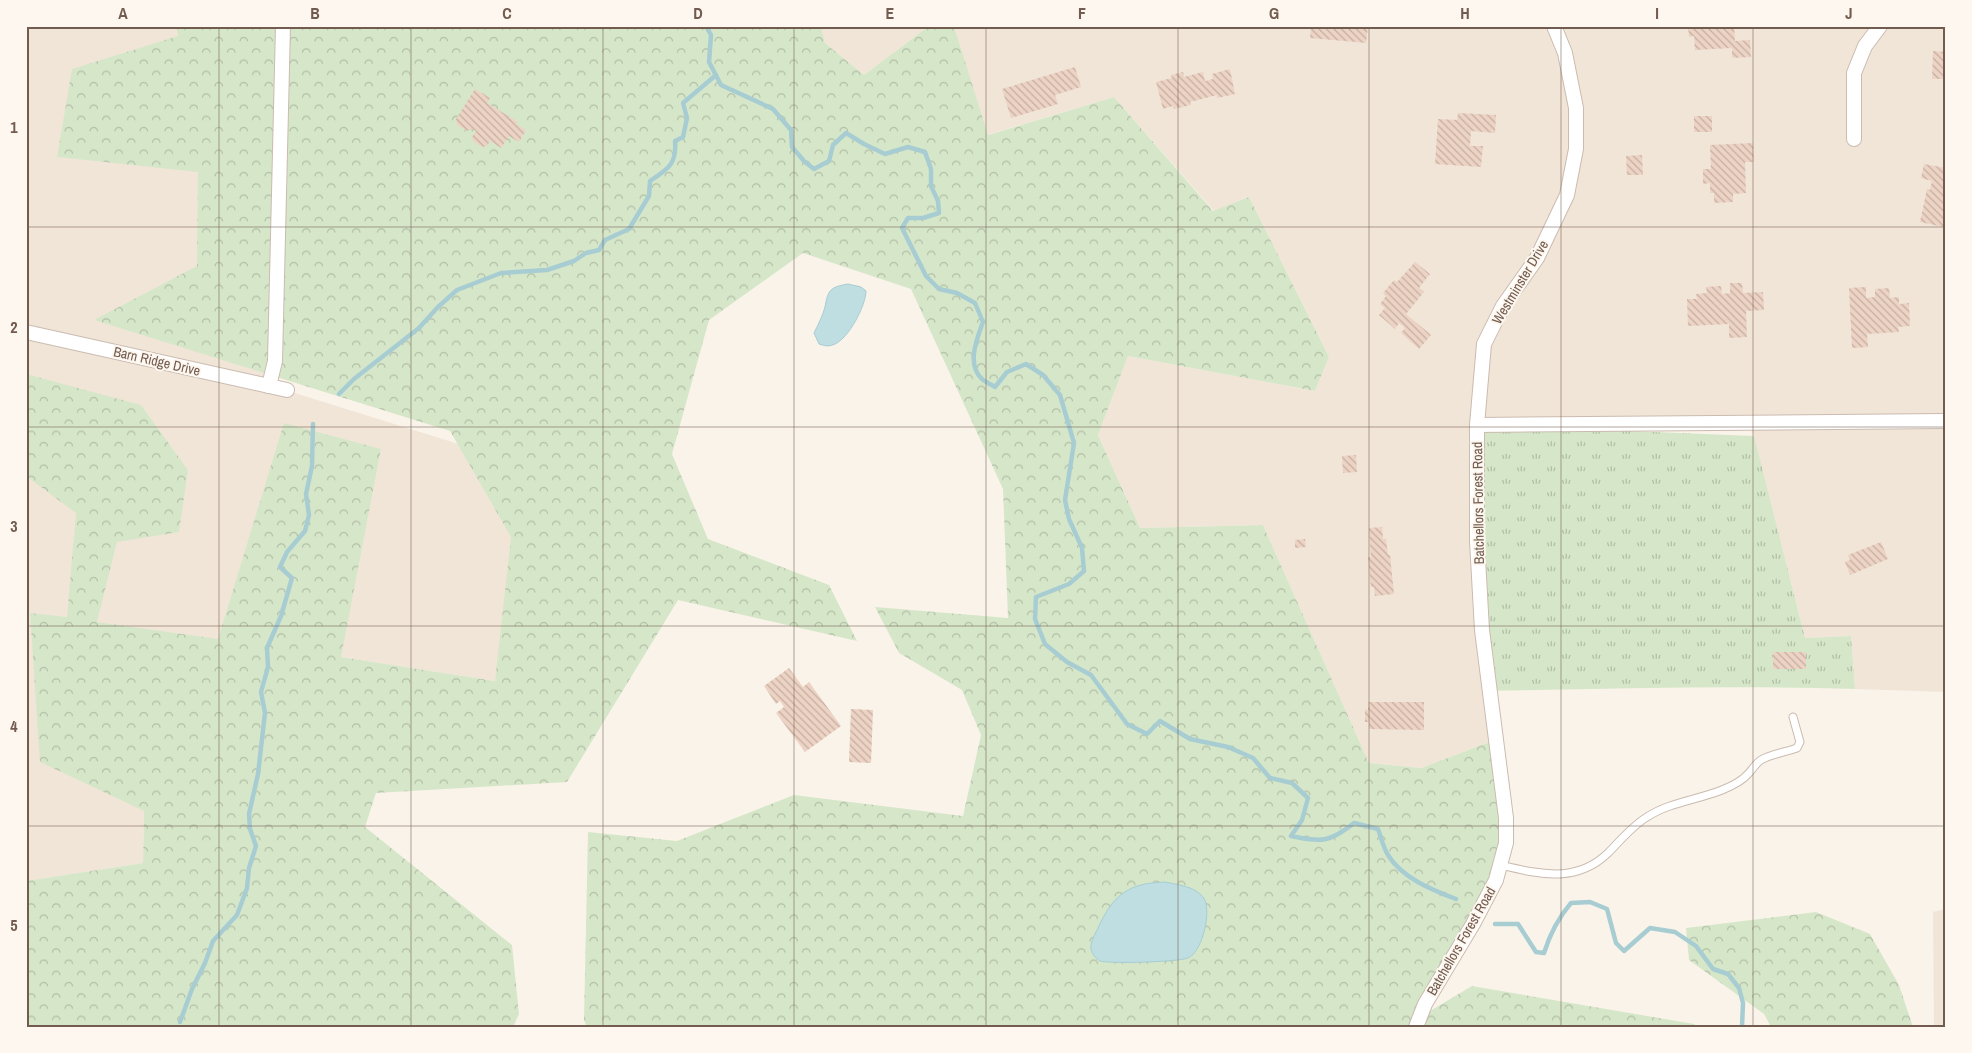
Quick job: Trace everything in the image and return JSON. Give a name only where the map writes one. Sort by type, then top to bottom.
[{"type":"street","points":[[269,386],[275,352],[284,26]]},
{"type":"street","name":"Westminster Drive","points":[[1477,425],[1484,344],[1503,306],[1537,258],[1567,195],[1576,149],[1576,108],[1565,53],[1554,26]]},
{"type":"street","points":[[1854,140],[1854,73],[1864,46],[1880,26]]},
{"type":"street","name":"Barn Ridge Drive","points":[[26,332],[287,390]]},
{"type":"street","name":"Batchellors Forest Road","points":[[1416,1027],[1425,1004],[1492,887],[1506,843],[1506,818],[1482,630],[1477,541],[1477,425],[1946,420]]},
{"type":"lane","points":[[1500,865],[1548,874],[1566,874],[1589,867],[1601,859],[1646,817],[1662,809],[1738,783],[1760,761],[1800,746],[1793,717]]},
{"type":"shaded area","points":[[26,26],[290,26],[269,385],[526,465],[495,681],[341,657],[144,810],[143,863],[26,881]]},
{"type":"shaded area","points":[[821,26],[929,26],[864,75],[825,43]]},
{"type":"shaded area","points":[[954,26],[1946,26],[1946,692],[1855,689],[1851,636],[1805,638],[1750,422],[1477,425],[1495,740],[1421,768],[1369,763],[1263,525],[1140,528],[1098,435],[1128,356],[1315,391],[1329,357],[1249,197],[1214,211],[1114,97],[987,135]]},
{"type":"shaded area","points":[[1946,909],[1946,1027],[1934,1027],[1933,912]]},
{"type":"green space","points":[[177,26],[821,26],[825,43],[864,75],[929,26],[954,26],[988,135],[1114,97],[1213,211],[1249,197],[1329,357],[1315,391],[1128,356],[1098,435],[1140,528],[1263,525],[1369,763],[1421,768],[1495,740],[1503,794],[1496,880],[1420,1017],[1472,986],[1694,1024],[1697,1027],[587,1027],[584,1020],[588,832],[677,841],[794,795],[963,816],[981,735],[962,690],[899,653],[875,607],[1008,618],[1003,489],[911,289],[803,253],[709,320],[672,454],[708,539],[829,585],[857,641],[678,600],[567,782],[376,793],[365,827],[512,945],[519,1014],[513,1027],[26,1027],[26,881],[143,863],[144,811],[40,762],[30,613],[67,617],[76,513],[26,476],[26,374],[141,405],[188,470],[179,532],[117,542],[97,622],[218,639],[284,423],[381,449],[341,657],[495,681],[511,537],[450,431],[94,320],[197,266],[198,172],[57,157],[72,69],[178,36]]},
{"type":"green space","points":[[1477,425],[1754,436],[1805,638],[1851,636],[1855,689],[1717,687],[1487,691]]},
{"type":"green space","points":[[1816,912],[1870,934],[1899,985],[1913,1027],[1771,1027],[1764,1014],[1689,960],[1686,928]]},
{"type":"water","points":[[848,284],[861,287],[866,291],[860,312],[851,328],[840,341],[831,346],[819,344],[814,333],[823,313],[827,297],[831,290],[837,286]]},
{"type":"water","points":[[1165,882],[1186,886],[1195,890],[1203,897],[1206,903],[1207,911],[1202,940],[1193,954],[1188,958],[1158,961],[1106,962],[1097,959],[1092,951],[1092,941],[1116,899],[1131,888]]},
{"type":"building","points":[[1311,26],[1368,26],[1366,43],[1310,38]]},
{"type":"building","points":[[1688,26],[1734,26],[1735,41],[1750,40],[1751,57],[1732,58],[1732,48],[1695,50],[1694,36],[1689,37]]},
{"type":"building","points":[[1933,51],[1946,52],[1946,79],[1932,79]]},
{"type":"building","points":[[1075,67],[1081,87],[1055,95],[1058,104],[1011,118],[1002,89]]},
{"type":"building","points":[[1230,69],[1235,94],[1217,98],[1217,95],[1190,102],[1191,105],[1174,109],[1173,106],[1163,109],[1156,82],[1172,78],[1171,75],[1183,72],[1184,77],[1203,72],[1205,81],[1213,79],[1212,74]]},
{"type":"building","points":[[475,89],[490,98],[487,103],[518,122],[516,124],[526,130],[519,142],[509,136],[501,148],[490,141],[487,146],[482,147],[473,141],[472,137],[476,131],[471,129],[467,131],[457,125],[456,119]]},
{"type":"building","points":[[1458,113],[1496,115],[1495,133],[1471,131],[1470,146],[1483,146],[1481,167],[1435,164],[1438,119],[1457,120]]},
{"type":"building","points":[[1694,116],[1712,116],[1712,132],[1694,132]]},
{"type":"building","points":[[1753,143],[1754,162],[1745,162],[1746,193],[1733,194],[1733,202],[1714,203],[1714,193],[1710,193],[1710,183],[1703,184],[1703,169],[1711,169],[1710,145]]},
{"type":"building","points":[[1642,155],[1643,175],[1627,175],[1626,156]]},
{"type":"building","points":[[1924,164],[1946,168],[1946,220],[1944,227],[1920,222],[1927,189],[1930,190],[1932,181],[1921,178]]},
{"type":"building","points":[[1415,262],[1430,274],[1419,288],[1424,292],[1406,314],[1431,335],[1419,349],[1401,333],[1405,328],[1399,323],[1395,329],[1379,315],[1385,308],[1380,304],[1386,296],[1383,293],[1394,280],[1397,282]]},
{"type":"building","points":[[1730,283],[1742,283],[1743,293],[1763,292],[1764,310],[1746,311],[1747,337],[1729,338],[1729,324],[1688,326],[1687,299],[1697,299],[1696,294],[1707,293],[1706,287],[1721,286],[1722,294],[1730,293]]},
{"type":"building","points":[[1866,287],[1866,298],[1875,297],[1875,289],[1889,288],[1890,298],[1899,297],[1899,304],[1909,303],[1910,326],[1898,327],[1899,332],[1867,334],[1868,347],[1852,348],[1849,288]]},
{"type":"building","points":[[1356,455],[1357,472],[1343,473],[1342,456]]},
{"type":"building","points":[[1382,527],[1383,539],[1386,539],[1388,555],[1390,555],[1394,594],[1375,596],[1374,587],[1371,587],[1368,557],[1371,557],[1369,528]]},
{"type":"building","points":[[1305,539],[1306,547],[1295,548],[1295,540]]},
{"type":"building","points":[[1881,542],[1888,559],[1850,575],[1845,562],[1850,560],[1848,555]]},
{"type":"building","points":[[1773,652],[1806,652],[1806,669],[1773,669]]},
{"type":"building","points":[[789,668],[803,687],[809,682],[841,726],[805,752],[776,713],[784,707],[780,701],[776,704],[764,686]]},
{"type":"building","points":[[1368,702],[1424,702],[1424,730],[1369,729],[1369,722],[1365,722],[1365,710],[1368,710]]},
{"type":"building","points":[[851,709],[873,710],[871,763],[849,762]]},
{"type":"waterway","points":[[706,26],[711,35],[709,62],[721,85],[773,109],[791,130],[792,147],[814,169],[829,161],[833,145],[846,133],[885,154],[908,147],[925,152],[931,169],[931,186],[938,201],[939,213],[923,218],[908,218],[902,228],[926,276],[939,289],[957,293],[975,303],[983,322],[974,351],[977,373],[983,380],[995,387],[1007,372],[1026,364],[1043,375],[1060,395],[1074,443],[1065,500],[1069,519],[1082,548],[1084,571],[1069,584],[1036,597],[1035,619],[1045,644],[1067,662],[1091,675],[1127,724],[1147,734],[1160,721],[1190,739],[1228,747],[1253,758],[1270,778],[1292,783],[1308,798],[1302,820],[1291,836],[1318,840],[1325,839],[1338,834],[1354,823],[1378,829],[1386,852],[1401,870],[1418,882],[1456,899]]},
{"type":"waterway","points":[[339,394],[354,379],[419,328],[457,290],[501,273],[547,270],[574,261],[586,253],[599,250],[605,240],[629,229],[649,196],[650,181],[662,173],[673,161],[675,141],[683,137],[687,118],[683,103],[716,75]]},
{"type":"waterway","points":[[180,1022],[213,941],[237,915],[247,888],[249,868],[256,846],[250,829],[249,814],[258,774],[265,713],[261,692],[268,667],[267,648],[281,616],[292,578],[280,567],[287,552],[305,531],[309,515],[306,494],[312,466],[313,424]]},
{"type":"waterway","points":[[1495,924],[1518,924],[1536,952],[1544,953],[1555,926],[1571,903],[1590,902],[1607,909],[1616,943],[1624,951],[1650,928],[1675,932],[1696,946],[1713,969],[1728,974],[1739,988],[1743,1003],[1742,1027]]}]
